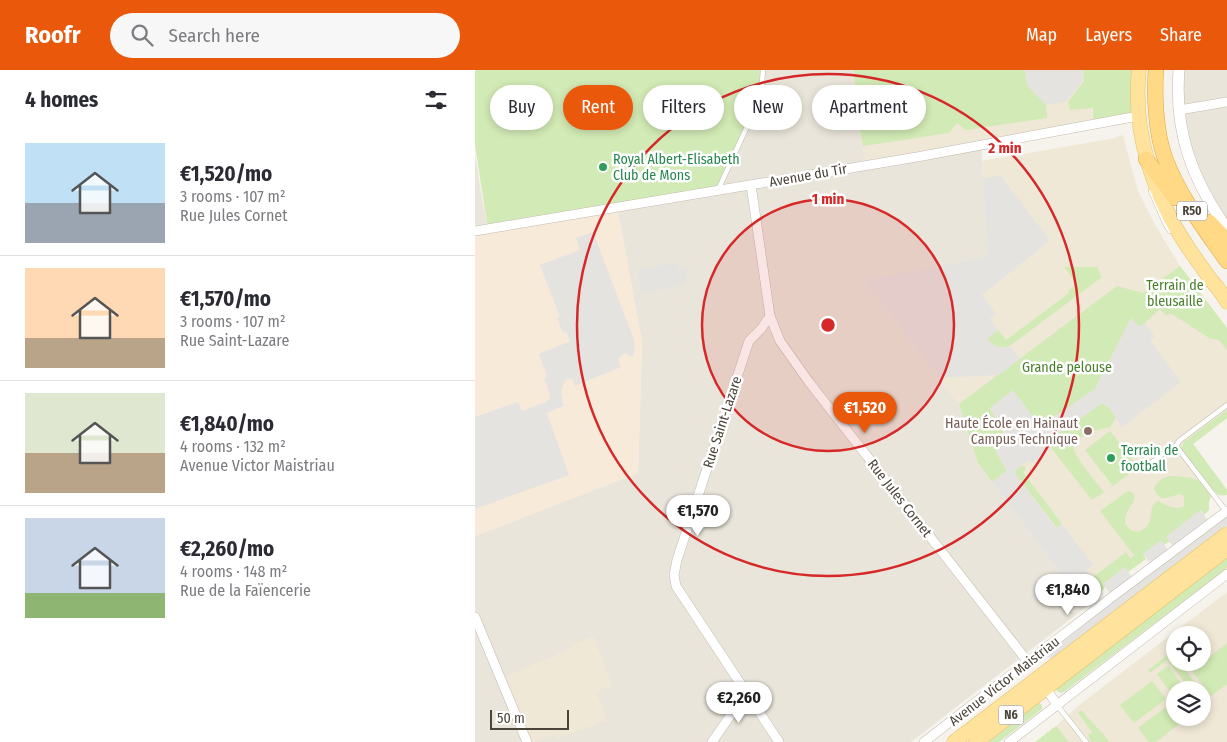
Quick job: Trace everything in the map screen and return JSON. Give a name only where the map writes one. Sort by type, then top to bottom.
[{"type":"highway","name":"R50","points":[[1156,70],[1157,113],[1164,156],[1191,210],[1227,261]]},
{"type":"highway","points":[[1157,113],[1168,148],[1181,178],[1210,223],[1227,241]]},
{"type":"highway","points":[[1143,162],[1159,175],[1189,218],[1227,266]]},
{"type":"main road","points":[[1139,70],[1136,118],[1143,162],[1172,221],[1226,303]]},
{"type":"main road","name":"Avenue Victor Maistriau","points":[[954,742],[1227,534]]},
{"type":"main road","name":"N6","points":[[976,742],[1227,549]]},
{"type":"street","points":[[1179,70],[1179,110],[1183,138],[1193,170],[1206,196],[1227,229]]},
{"type":"street","points":[[1179,110],[1227,102]]},
{"type":"street","name":"Avenue du Tir","points":[[475,231],[917,157],[1136,118]]},
{"type":"street","name":"Rue Jules Cornet","points":[[751,184],[770,316],[780,342],[809,382],[1028,662]]},
{"type":"street","name":"Rue Saint-Lazare","points":[[770,316],[749,341],[677,560],[674,575],[676,586],[779,742]]},
{"type":"street","name":"Avenue Victor Maistriau","points":[[924,742],[1227,511]]},
{"type":"street","points":[[1009,742],[1227,574]]},
{"type":"street","points":[[475,617],[527,742]]},
{"type":"street","points":[[1046,688],[1057,705]]},
{"type":"street","points":[[712,742],[746,693]]},
{"type":"lane","points":[[718,190],[761,96],[763,70]]},
{"type":"lane","points":[[1133,70],[1136,118]]},
{"type":"lane","points":[[1148,183],[1165,224],[1175,238]]},
{"type":"lane","points":[[1206,284],[1226,303]]},
{"type":"lane","points":[[1148,465],[1176,446],[1179,441],[1227,405]]},
{"type":"lane","points":[[1176,446],[1227,511]]},
{"type":"lane","points":[[1057,705],[1086,742]]},
{"type":"shaded area","points":[[763,70],[854,70],[855,85],[812,85],[812,130],[860,130],[865,165],[981,145],[988,257],[865,281],[959,404],[978,463],[1086,607],[911,742],[475,742],[475,536],[638,473],[642,342],[617,207],[699,130],[724,130],[724,107],[734,97],[734,130],[802,130],[802,85],[747,85]]},
{"type":"shaded area","points":[[854,70],[1091,70],[1093,124],[865,165],[860,130],[926,130],[926,85],[855,85]]},
{"type":"shaded area","points":[[1025,70],[1082,70],[1083,80],[1066,102],[1046,105],[1027,85]]},
{"type":"shaded area","points":[[1179,70],[1227,70],[1227,229],[1193,171],[1178,89]]},
{"type":"shaded area","points":[[1123,135],[1138,191],[1154,223],[1180,266],[1227,328],[1227,418],[1193,444],[1223,484],[1079,598],[978,463],[959,404],[864,280],[988,257],[982,161],[1110,139]]},
{"type":"shaded area","points":[[475,154],[488,229],[475,231]]},
{"type":"shaded area","points":[[1000,175],[1050,240],[982,295],[996,314],[990,319],[998,330],[987,339],[999,347],[1010,346],[1020,359],[999,375],[939,378],[864,280],[988,257],[983,179]]},
{"type":"shaded area","points":[[617,207],[642,342],[638,473],[475,536],[475,231]]},
{"type":"shaded area","points":[[593,232],[633,337],[635,349],[633,357],[624,353],[618,359],[621,367],[575,386],[572,378],[565,381],[561,395],[564,406],[547,413],[569,475],[475,509],[475,417],[518,402],[522,411],[546,402],[549,399],[550,395],[544,378],[547,376],[539,354],[570,341],[566,332],[563,333],[557,318],[560,317],[540,265],[580,250],[576,238]]},
{"type":"shaded area","points":[[678,262],[679,270],[689,269],[682,285],[642,294],[637,270]]},
{"type":"shaded area","points":[[1131,318],[1139,327],[1145,323],[1155,337],[1150,341],[1181,382],[1122,427],[1110,409],[1101,404],[1049,440],[1048,444],[1051,449],[1032,463],[1029,460],[1015,472],[1056,528],[1062,524],[1093,565],[1086,570],[1096,584],[1079,598],[992,482],[1007,471],[996,452],[1002,439],[1003,430],[990,408],[1013,390],[1040,426],[1095,389]]},
{"type":"shaded area","points":[[1200,510],[1210,523],[1227,511],[1227,525],[1052,658],[1037,655],[1112,596],[1103,584],[1125,567],[1134,580],[1153,566],[1143,554],[1161,540],[1170,553],[1175,549],[1166,537]]},
{"type":"shaded area","points":[[1227,592],[1227,742],[1036,742],[1078,706],[1166,639],[1166,671],[1211,671],[1211,626],[1183,626]]},
{"type":"shaded area","points":[[593,636],[612,685],[596,692],[607,720],[557,739],[554,734],[535,742],[527,742],[501,679]]},
{"type":"green space","name":"Royal Albert-Elisabeth Club de Mons","points":[[475,70],[763,70],[762,85],[734,85],[734,130],[745,130],[718,190],[488,229],[475,145]]},
{"type":"green space","points":[[854,70],[1025,70],[1027,85],[1046,105],[1047,118],[966,130],[957,123],[949,133],[863,146],[860,130],[926,130],[926,85],[855,85]]},
{"type":"green space","points":[[1083,70],[1134,70],[1133,117],[1093,124],[1093,108],[1070,110],[1068,102],[1084,81]]},
{"type":"green space","name":"Grande pelouse","points":[[1180,266],[1227,328],[1227,350],[1219,340],[1209,338],[1172,314],[1165,315],[1160,309],[1139,328],[1131,318],[1095,389],[1040,427],[1013,391],[990,408],[1003,430],[1002,439],[996,452],[1007,471],[992,482],[978,463],[959,404],[1117,286],[1143,293]]},
{"type":"green space","points":[[1064,267],[1097,267],[1102,277],[1010,346],[1000,347],[994,345],[987,338],[998,330],[1006,340],[1069,293],[1068,291],[1077,284]]},
{"type":"green space","points":[[1101,404],[1110,409],[1116,418],[1110,427],[1084,435],[1076,442],[1074,447],[1074,451],[1081,463],[1104,492],[1092,500],[1048,444],[1049,440]]},
{"type":"green space","points":[[1227,410],[1227,418],[1193,444],[1227,490],[1227,495],[1219,495],[1205,481],[1181,448],[1184,442]]},
{"type":"green space","name":"Terrain de football","points":[[1110,431],[1138,467],[1113,486],[1085,450]]},
{"type":"green space","points":[[1023,465],[1026,469],[1023,472],[1062,524],[1057,528],[1017,476],[1015,472]]},
{"type":"green space","points":[[1172,476],[1194,479],[1202,484],[1210,494],[1212,493],[1209,510],[1204,515],[1201,510],[1167,537],[1170,541],[1164,545],[1161,541],[1143,554],[1146,559],[1128,572],[1125,568],[1103,584],[1105,588],[1084,604],[1068,583],[1080,573],[1096,584],[1092,578],[1126,552],[1130,558],[1134,555],[1100,511],[1128,491],[1133,493],[1135,498],[1127,513],[1125,524],[1131,530],[1138,532],[1147,527],[1152,507],[1158,501],[1174,508],[1184,506],[1184,496],[1179,494],[1161,498],[1154,488],[1161,479]]},
{"type":"green space","points":[[1227,556],[1227,568],[1064,692],[1057,691],[1057,688]]},
{"type":"green space","points":[[1227,643],[1227,684],[1211,696],[1211,681],[1200,681],[1192,671],[1211,671],[1211,656]]},
{"type":"green space","points":[[1166,656],[1166,661],[1150,673],[1148,670]]},
{"type":"green space","points":[[1166,667],[1166,671],[1172,671],[1179,681],[1166,681],[1166,686],[1157,674]]},
{"type":"green space","points":[[1176,671],[1186,671],[1194,681],[1184,681]]},
{"type":"green space","points":[[1152,681],[1166,699],[1134,723],[1120,705]]},
{"type":"green space","points":[[1037,703],[1042,705],[1042,709],[999,742],[987,742]]},
{"type":"green space","points":[[1166,707],[1166,726],[1177,726],[1156,742],[1149,742],[1138,728]]},
{"type":"green space","points":[[1081,710],[1110,742],[1091,742],[1088,735],[1092,732],[1078,713]]},
{"type":"green space","points":[[1056,726],[1069,742],[1035,742]]},
{"type":"place","name":"Royal Albert-Elisabeth Club de Mons","points":[[603,167]]},
{"type":"place","name":"Haute École en Hainaut Campus Technique","points":[[1088,431]]},
{"type":"place","name":"Terrain de football","points":[[1111,458]]},
{"type":"park label","name":"Terrain de bleusaille","points":[[1175,294]]}]
